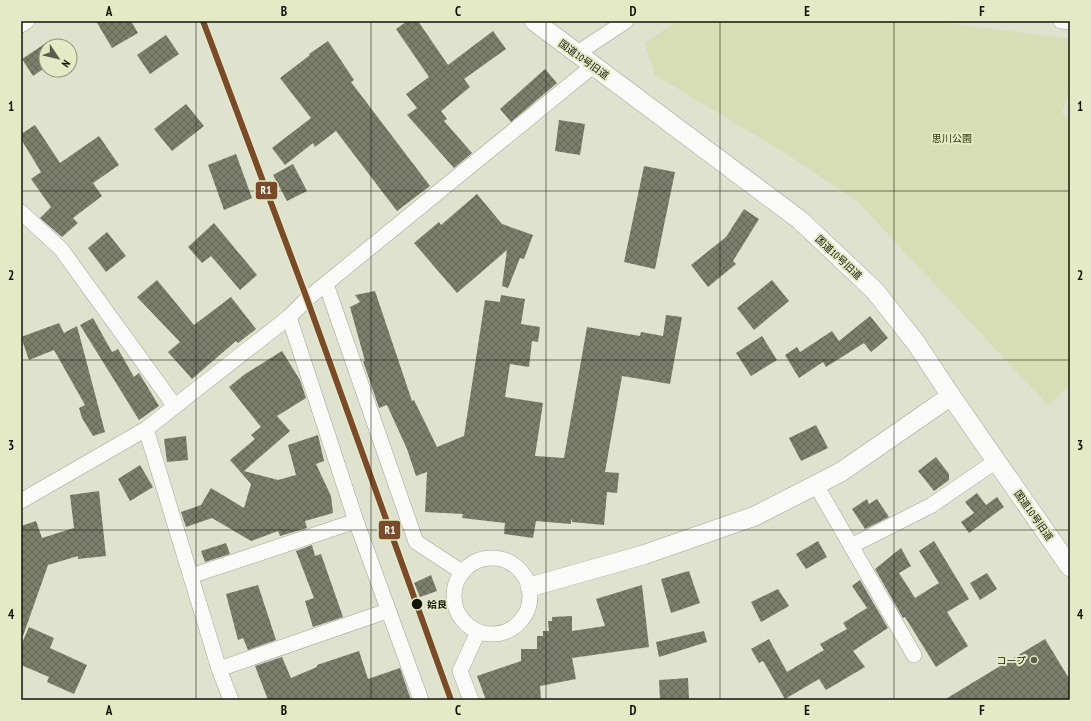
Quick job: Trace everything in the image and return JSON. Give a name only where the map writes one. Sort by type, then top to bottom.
[{"type":"street","points":[[21,25],[27,21]]},
{"type":"street","name":"国道10号旧道","points":[[534,21],[576,54],[800,220],[876,291],[916,343],[950,396],[1070,567]]},
{"type":"street","points":[[576,54],[626,21]]},
{"type":"street","points":[[1061,21],[1070,22]]},
{"type":"street","points":[[21,502],[146,429],[174,405],[289,317],[326,284],[593,66]]},
{"type":"street","points":[[21,212],[61,249],[174,405]]},
{"type":"street","points":[[326,284],[416,542],[462,572]]},
{"type":"street","points":[[289,317],[387,611],[421,700]]},
{"type":"street","points":[[530,587],[643,555],[756,516],[841,472],[950,396]]},
{"type":"street","points":[[146,429],[219,669],[231,700]]},
{"type":"street","points":[[851,546],[932,505],[996,461]]},
{"type":"street","points":[[816,485],[914,655]]},
{"type":"street","points":[[191,576],[356,521]]},
{"type":"street","points":[[496,558],[507,561],[518,567],[525,576],[530,587],[531,599],[528,611],[522,621],[513,629],[501,633],[489,634],[478,632],[468,626],[456,610],[454,599],[454,589],[462,572],[473,563],[484,559],[496,558]]},
{"type":"street","points":[[219,669],[387,611]]},
{"type":"street","points":[[471,700],[460,671],[478,632]]},
{"type":"green space","name":"思川公園","points":[[677,21],[929,21],[1070,39],[1070,89],[1062,113],[1070,122],[1070,385],[1048,405],[856,200],[785,153],[655,75],[645,43]]},
{"type":"building","points":[[96,21],[131,21],[138,33],[112,48]]},
{"type":"building","points":[[407,21],[418,21],[448,65],[493,31],[506,49],[464,79],[470,87],[441,111],[447,119],[444,121],[472,153],[454,168],[407,115],[417,108],[406,94],[429,77],[396,29]]},
{"type":"building","points":[[166,35],[179,54],[150,74],[137,55]]},
{"type":"building","points":[[328,41],[354,80],[351,82],[430,186],[397,211],[336,131],[315,147],[313,143],[285,165],[272,148],[311,118],[280,78],[310,55],[309,54]]},
{"type":"building","points":[[38,48],[38,73],[33,76],[22,59]]},
{"type":"building","points":[[545,69],[557,83],[511,122],[500,109]]},
{"type":"building","points":[[186,104],[204,126],[172,151],[154,129]]},
{"type":"building","points":[[559,120],[585,124],[580,155],[555,151]]},
{"type":"building","points":[[35,125],[60,163],[99,136],[119,165],[93,183],[102,196],[73,218],[78,223],[62,237],[40,218],[51,207],[31,179],[41,172],[21,139],[21,134]]},
{"type":"building","points":[[236,154],[252,198],[224,210],[208,165]]},
{"type":"building","points":[[293,164],[307,191],[287,201],[273,175]]},
{"type":"building","points":[[644,166],[675,172],[655,269],[624,262]]},
{"type":"building","points":[[477,194],[502,224],[533,235],[524,259],[520,258],[508,288],[502,286],[507,250],[457,293],[414,243],[439,222],[441,225]]},
{"type":"building","points":[[744,209],[759,219],[733,261],[736,264],[708,287],[691,265],[726,237]]},
{"type":"building","points":[[214,223],[257,275],[240,290],[211,256],[202,263],[188,247]]},
{"type":"building","points":[[107,232],[126,256],[106,272],[88,248]]},
{"type":"building","points":[[157,280],[194,325],[231,297],[256,329],[238,343],[236,341],[192,379],[168,352],[180,342],[137,297]]},
{"type":"building","points":[[772,280],[789,301],[754,330],[737,308]]},
{"type":"building","points":[[375,291],[412,401],[414,400],[437,447],[464,436],[485,300],[500,302],[501,295],[525,299],[521,324],[540,327],[538,342],[532,341],[529,367],[510,364],[505,397],[543,403],[535,456],[564,458],[587,327],[640,336],[641,332],[663,336],[666,315],[682,317],[670,384],[622,376],[605,472],[619,473],[617,493],[607,492],[604,525],[572,522],[571,518],[571,524],[536,521],[533,538],[504,534],[505,523],[462,518],[463,514],[425,512],[427,472],[416,476],[407,449],[387,405],[379,408],[363,361],[365,361],[350,307],[360,302],[355,295]]},
{"type":"building","points":[[870,316],[888,338],[871,352],[864,343],[826,367],[823,362],[799,378],[785,355],[797,347],[800,352],[832,331],[839,341]]},
{"type":"building","points":[[93,318],[112,352],[118,349],[134,377],[139,373],[159,406],[139,420],[80,325]]},
{"type":"building","points":[[59,323],[64,333],[77,326],[105,432],[93,436],[82,418],[79,408],[85,405],[54,350],[29,360],[21,337]]},
{"type":"building","points":[[762,336],[777,360],[751,376],[736,353]]},
{"type":"building","points":[[282,351],[300,380],[306,398],[277,416],[290,431],[244,471],[278,480],[296,475],[288,445],[318,435],[324,461],[316,464],[331,496],[333,513],[305,521],[307,528],[280,536],[278,531],[251,541],[212,518],[186,527],[181,512],[201,505],[211,488],[244,508],[251,484],[230,460],[255,439],[251,435],[261,427],[229,387],[245,374]]},
{"type":"building","points":[[816,425],[828,448],[801,461],[789,438]]},
{"type":"building","points":[[186,436],[188,460],[167,462],[164,439]]},
{"type":"building","points":[[936,457],[949,474],[949,480],[934,491],[918,471]]},
{"type":"building","points":[[140,465],[153,487],[130,501],[118,479]]},
{"type":"building","points":[[99,491],[106,556],[78,559],[78,556],[48,565],[23,636],[21,635],[21,526],[36,521],[42,538],[74,528],[70,495]]},
{"type":"building","points":[[977,493],[986,505],[997,497],[1004,507],[969,533],[961,522],[974,513],[965,502]]},
{"type":"building","points":[[867,499],[869,504],[877,499],[889,517],[865,529],[852,509]]},
{"type":"building","points":[[818,541],[827,557],[806,569],[796,554]]},
{"type":"building","points":[[934,541],[969,599],[947,612],[968,646],[936,667],[905,617],[903,618],[875,569],[901,548],[911,566],[899,573],[915,598],[939,583],[919,551]]},
{"type":"building","points":[[226,543],[230,554],[205,562],[201,551]]},
{"type":"building","points":[[312,545],[315,556],[321,554],[343,617],[313,627],[305,601],[314,598],[296,551]]},
{"type":"building","points":[[689,571],[700,603],[671,613],[661,579]]},
{"type":"building","points":[[987,573],[997,589],[980,600],[970,583]]},
{"type":"building","points":[[431,575],[437,591],[420,597],[414,583]]},
{"type":"building","points":[[860,580],[888,628],[853,651],[865,667],[826,690],[819,679],[785,699],[763,661],[759,663],[751,649],[769,639],[787,672],[824,650],[820,644],[847,629],[843,623],[867,608],[852,586]]},
{"type":"building","points":[[258,585],[276,640],[248,650],[243,638],[238,640],[226,594]]},
{"type":"building","points":[[642,585],[649,647],[572,658],[576,679],[540,686],[541,700],[486,700],[477,676],[521,661],[521,649],[537,649],[537,636],[543,636],[543,631],[549,631],[548,621],[552,621],[552,617],[572,616],[572,631],[605,626],[596,599]]},
{"type":"building","points":[[778,589],[789,606],[761,622],[751,602]]},
{"type":"building","points":[[29,627],[54,638],[50,648],[87,665],[74,694],[47,682],[49,677],[21,665],[21,645]]},
{"type":"building","points":[[704,631],[707,642],[659,657],[656,642]]},
{"type":"building","name":"コープ","points":[[1045,639],[1070,680],[1070,700],[944,700]]},
{"type":"building","points":[[359,651],[368,679],[400,668],[411,700],[268,700],[255,666],[282,657],[291,678],[317,667],[317,665]]},
{"type":"building","points":[[688,678],[689,700],[660,700],[659,680]]},
{"type":"transit line","name":"R1","points":[[203,21],[307,299],[451,700]]},
{"type":"place","name":"姶良","points":[[417,604]]},
{"type":"place","name":"コープ","points":[[1034,660]]}]
